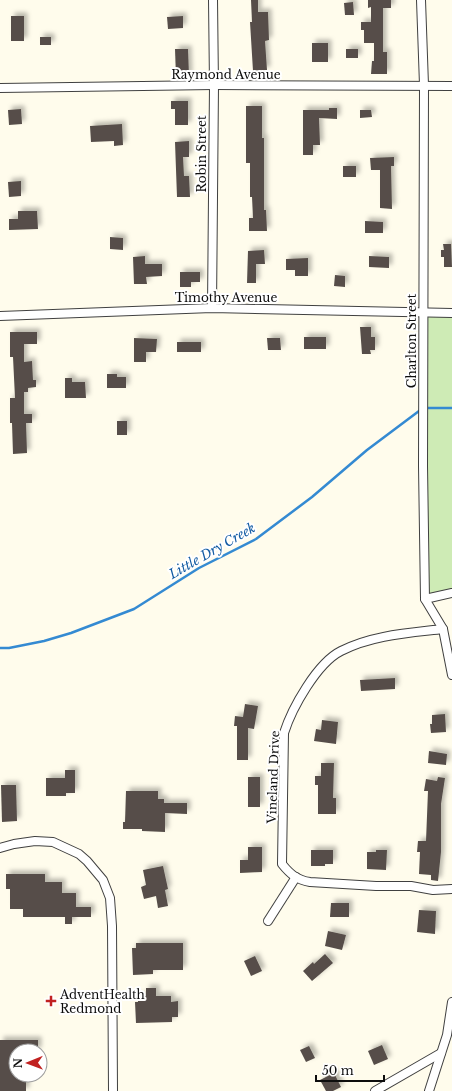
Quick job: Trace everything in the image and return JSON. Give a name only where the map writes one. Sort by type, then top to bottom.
[{"type":"street","name":"Robin Street","points":[[212,308],[214,85],[213,0]]},
{"type":"street","name":"Charlton Street","points":[[420,0],[424,85],[423,536],[425,599],[443,629],[452,676]]},
{"type":"street","name":"Raymond Avenue","points":[[0,88],[214,85],[452,86]]},
{"type":"street","name":"Timothy Avenue","points":[[0,316],[212,308],[452,313]]},
{"type":"street","points":[[425,599],[452,593]]},
{"type":"street","name":"Vineland Drive","points":[[443,629],[377,638],[340,651],[320,668],[305,690],[288,720],[284,733],[282,864],[290,874],[310,882],[376,886],[411,886],[433,890],[452,890]]},
{"type":"street","points":[[0,848],[35,841],[53,842],[79,854],[103,880],[110,898],[112,926],[113,1091]]},
{"type":"street","points":[[268,921],[296,877]]},
{"type":"street","points":[[429,1091],[447,1035],[452,1002]]},
{"type":"street","points":[[375,1091],[441,1053]]},
{"type":"green space","points":[[423,313],[452,313],[452,593],[425,599]]},
{"type":"building","points":[[251,0],[258,0],[258,12],[268,12],[269,40],[265,41],[267,70],[253,71],[250,22],[252,22]]},
{"type":"building","points":[[368,0],[391,0],[391,8],[383,8],[383,52],[387,52],[387,74],[371,74],[372,61],[374,61],[374,43],[364,43],[364,30],[361,30],[361,22],[371,22],[371,7],[368,8]]},
{"type":"building","points":[[353,2],[354,15],[345,15],[344,3]]},
{"type":"building","points":[[11,16],[24,16],[24,41],[11,41]]},
{"type":"building","points":[[183,16],[183,28],[168,29],[167,17]]},
{"type":"building","points":[[40,37],[51,37],[51,45],[40,45]]},
{"type":"building","points":[[312,43],[328,43],[328,62],[312,62]]},
{"type":"building","points":[[175,49],[188,49],[189,76],[176,77]]},
{"type":"building","points":[[346,49],[358,49],[358,58],[346,58]]},
{"type":"building","points":[[171,101],[188,101],[188,125],[175,125],[175,109],[171,109]]},
{"type":"building","points":[[246,106],[262,106],[262,138],[264,138],[264,210],[266,210],[267,231],[249,231],[249,218],[253,218],[252,197],[250,197],[250,163],[246,163]]},
{"type":"building","points":[[329,108],[337,108],[337,119],[319,118],[320,145],[313,145],[313,155],[303,155],[303,110],[329,110]]},
{"type":"building","points":[[21,109],[22,124],[9,125],[8,110]]},
{"type":"building","points":[[360,110],[371,110],[372,117],[360,118]]},
{"type":"building","points":[[122,124],[123,145],[114,146],[114,141],[91,142],[90,126]]},
{"type":"building","points":[[189,141],[189,157],[183,157],[184,176],[189,176],[190,197],[177,197],[175,142]]},
{"type":"building","points":[[394,157],[394,166],[391,166],[392,209],[380,208],[380,170],[371,170],[370,158]]},
{"type":"building","points":[[343,166],[356,166],[356,177],[343,177]]},
{"type":"building","points":[[21,181],[21,196],[9,197],[8,182]]},
{"type":"building","points":[[18,211],[37,211],[38,229],[9,230],[9,219],[18,219]]},
{"type":"building","points":[[365,221],[383,222],[383,233],[365,233]]},
{"type":"building","points":[[110,237],[123,238],[123,250],[110,249]]},
{"type":"building","points":[[443,244],[451,244],[452,267],[444,267],[444,257],[441,257],[441,250],[444,250]]},
{"type":"building","points":[[264,250],[265,264],[256,264],[256,283],[247,283],[248,251]]},
{"type":"building","points":[[145,256],[145,264],[162,264],[162,276],[146,277],[147,284],[134,284],[133,257]]},
{"type":"building","points":[[369,256],[389,257],[389,268],[369,267]]},
{"type":"building","points":[[308,258],[308,276],[295,276],[295,270],[286,270],[286,259]]},
{"type":"building","points":[[180,272],[200,272],[200,282],[191,282],[191,287],[180,287]]},
{"type":"building","points":[[335,275],[345,276],[345,287],[334,286]]},
{"type":"building","points":[[360,327],[371,327],[371,337],[375,337],[375,350],[370,350],[371,354],[362,354]]},
{"type":"building","points":[[10,332],[37,332],[37,344],[24,344],[24,362],[32,361],[33,380],[36,380],[36,387],[28,388],[28,392],[24,392],[24,414],[32,414],[32,423],[26,423],[27,453],[13,454],[12,423],[10,423],[10,398],[15,398],[13,357],[10,357]]},
{"type":"building","points":[[304,337],[326,337],[326,349],[304,349]]},
{"type":"building","points":[[134,338],[157,339],[156,352],[146,352],[146,362],[134,362]]},
{"type":"building","points":[[267,338],[280,338],[281,350],[268,350]]},
{"type":"building","points":[[177,342],[201,342],[201,352],[177,352]]},
{"type":"building","points":[[107,374],[117,374],[117,377],[126,377],[126,388],[107,388]]},
{"type":"building","points":[[65,378],[72,378],[72,382],[85,382],[86,398],[65,398]]},
{"type":"building","points":[[117,421],[127,421],[127,435],[117,435]]},
{"type":"building","points":[[395,678],[395,689],[361,691],[360,680]]},
{"type":"building","points":[[245,704],[258,706],[254,729],[248,728],[248,760],[237,760],[237,726],[234,726],[235,716],[243,717]]},
{"type":"building","points":[[445,714],[446,732],[431,733],[430,724],[432,724],[432,715]]},
{"type":"building","points":[[322,720],[338,722],[336,744],[314,741],[316,729],[321,730]]},
{"type":"building","points":[[429,751],[447,754],[446,765],[428,763]]},
{"type":"building","points":[[321,763],[334,763],[333,798],[336,798],[336,814],[318,814],[318,785],[315,785],[315,776],[321,776]]},
{"type":"building","points":[[65,770],[75,770],[75,793],[66,793],[66,796],[46,796],[46,778],[65,778]]},
{"type":"building","points":[[248,777],[260,777],[260,807],[248,807]]},
{"type":"building","points":[[438,777],[445,778],[441,804],[441,852],[438,881],[431,880],[431,875],[419,874],[420,852],[417,852],[418,841],[426,841],[428,791],[424,791],[426,779],[437,781]]},
{"type":"building","points":[[1,785],[16,785],[17,821],[2,822]]},
{"type":"building","points":[[126,791],[158,791],[158,799],[164,799],[164,803],[187,803],[187,814],[165,813],[165,832],[142,831],[142,829],[123,829],[123,822],[125,822]]},
{"type":"building","points":[[248,847],[262,847],[262,872],[240,873],[240,860],[248,860]]},
{"type":"building","points":[[311,850],[333,850],[333,864],[325,864],[325,866],[311,866]]},
{"type":"building","points":[[376,850],[387,850],[386,870],[367,869],[367,852],[376,852]]},
{"type":"building","points":[[163,866],[168,889],[165,890],[168,906],[158,908],[156,896],[144,899],[141,887],[146,885],[143,870]]},
{"type":"building","points":[[6,874],[45,874],[45,882],[62,882],[62,893],[76,893],[76,907],[91,907],[91,917],[72,917],[72,924],[65,924],[65,917],[23,917],[23,909],[10,909],[10,889],[6,889]]},
{"type":"building","points":[[331,903],[349,903],[349,917],[330,917]]},
{"type":"building","points":[[419,910],[436,911],[435,934],[417,932]]},
{"type":"building","points":[[328,931],[346,935],[342,950],[325,946]]},
{"type":"building","points":[[136,943],[183,943],[183,970],[153,970],[153,974],[133,975],[132,948],[136,948]]},
{"type":"building","points":[[325,954],[333,963],[312,981],[303,971]]},
{"type":"building","points":[[255,956],[262,971],[251,976],[244,961]]},
{"type":"building","points":[[146,988],[156,988],[156,996],[171,996],[171,1002],[178,1001],[178,1017],[172,1017],[172,1022],[136,1023],[135,1002],[138,1002],[138,996],[146,996]]},
{"type":"building","points":[[0,1040],[38,1040],[38,1043],[8,1043],[8,1083],[26,1083],[26,1091],[0,1091]]},
{"type":"building","points":[[382,1045],[388,1059],[374,1065],[368,1051]]},
{"type":"building","points":[[309,1046],[315,1058],[306,1062],[300,1050]]},
{"type":"building","points":[[334,1073],[341,1087],[333,1091],[326,1091],[320,1080]]},
{"type":"waterway","name":"Little Dry Creek","points":[[0,648],[9,648],[44,641],[71,633],[134,609],[199,568],[256,539],[312,497],[367,450],[423,408],[452,408]]},
{"type":"place","name":"AdventHealth Redmond","points":[[51,1001]]}]
